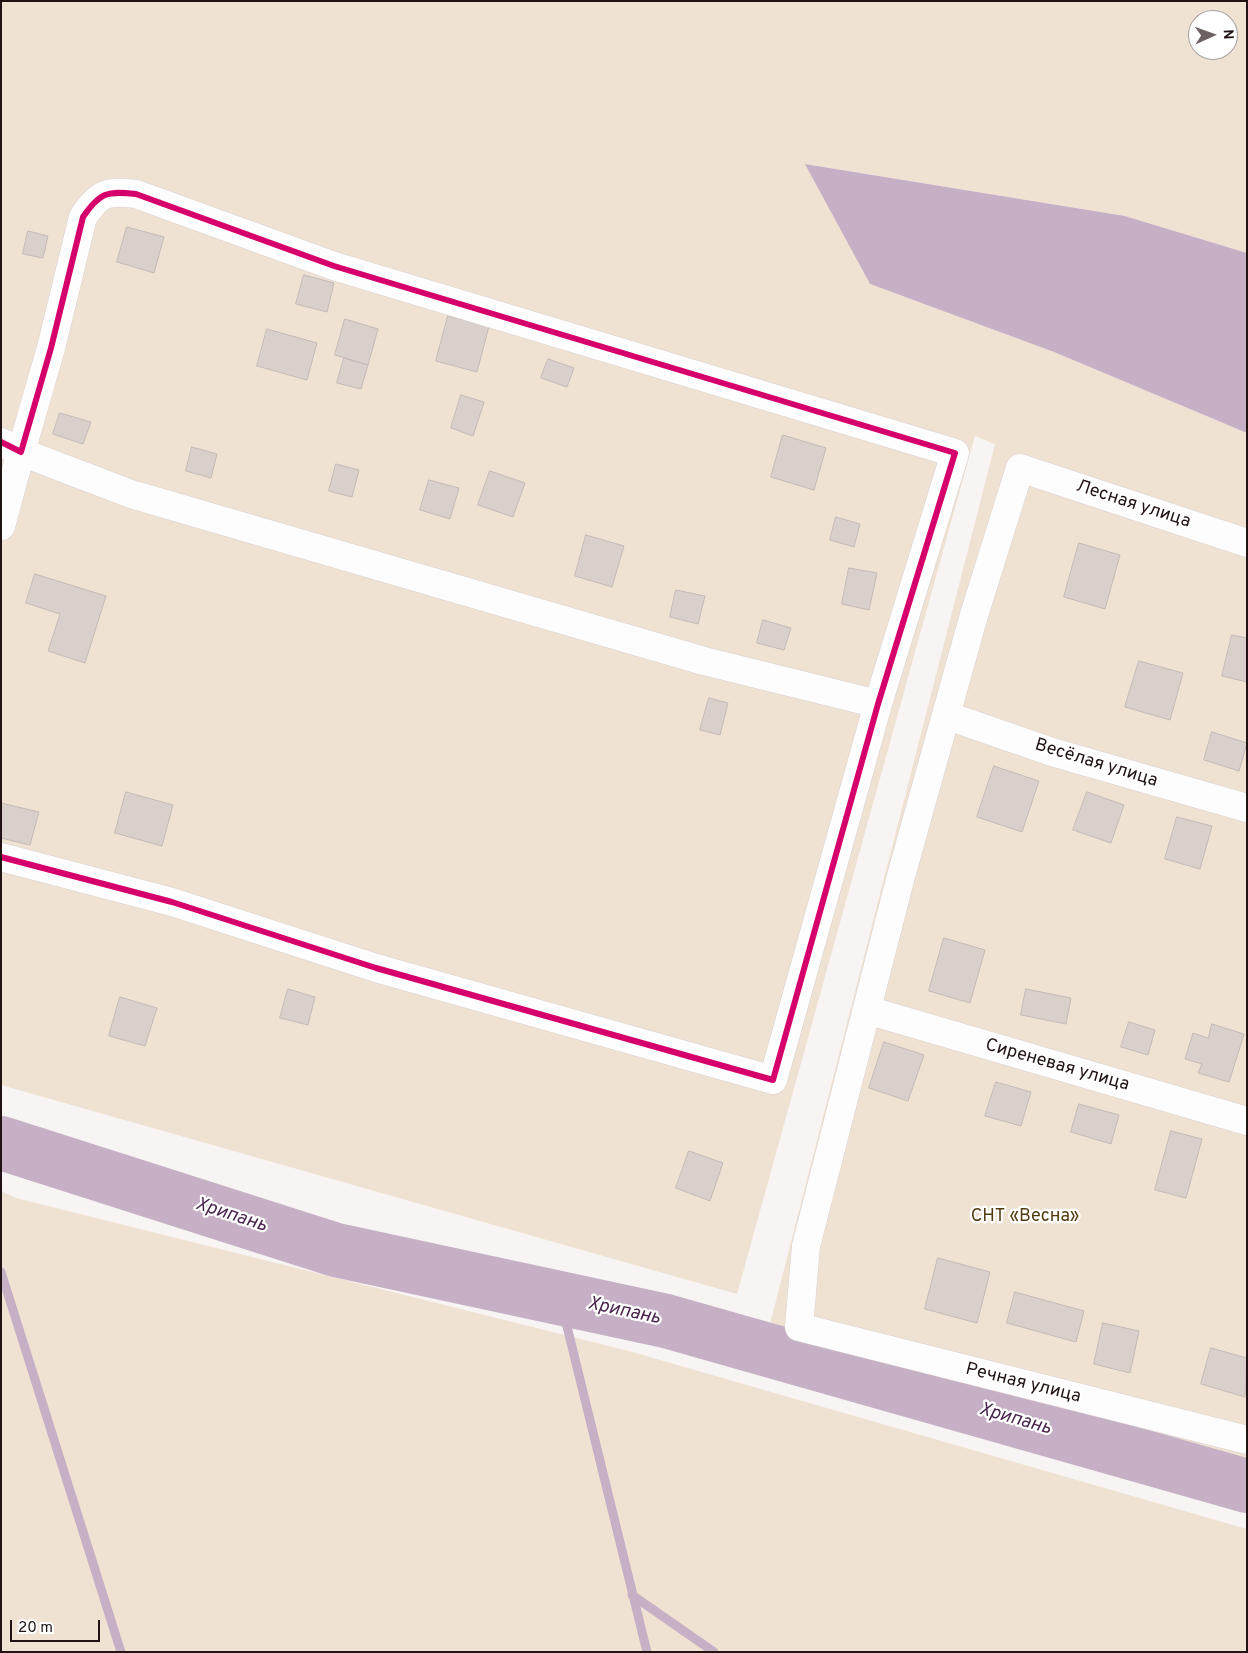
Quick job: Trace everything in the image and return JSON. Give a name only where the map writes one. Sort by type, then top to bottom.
[{"type":"street","points":[[1,526],[11,447],[51,348],[83,217],[94,202],[112,192],[136,194],[334,266],[955,453],[878,704],[773,1080],[376,968],[172,902],[1,857]]},
{"type":"street","points":[[11,447],[131,494],[704,661],[878,704]]},
{"type":"street","name":"Лесная улица","points":[[948,716],[974,615],[1020,468],[1247,543]]},
{"type":"street","points":[[867,1010],[901,876],[948,716]]},
{"type":"street","name":"Весёлая улица","points":[[948,716],[1052,752],[1247,808]]},
{"type":"street","name":"Сиреневая улица","points":[[867,1010],[1247,1121]]},
{"type":"street","name":"Речная улица","points":[[867,1010],[806,1246],[799,1328],[1247,1440]]},
{"type":"green space","name":"СНТ «Весна»","points":[[1,1],[1247,1],[1247,253],[1125,216],[806,164],[870,284],[1054,352],[1247,433],[1247,1512],[758,1371],[995,444],[975,436],[737,1294],[1,1085]]},
{"type":"green space","points":[[1,1191],[16,1198],[629,1351],[1247,1529],[1247,1652],[1,1652]]},
{"type":"shaded area","points":[[805,164],[1125,216],[1247,253],[1247,433],[1054,352],[870,284]]},
{"type":"building","points":[[127,227],[164,237],[154,273],[117,262]]},
{"type":"building","points":[[28,231],[48,236],[43,258],[23,254]]},
{"type":"building","points":[[304,275],[334,283],[327,312],[296,304]]},
{"type":"building","points":[[448,316],[489,326],[477,372],[436,361]]},
{"type":"building","points":[[345,319],[378,329],[368,365],[335,355]]},
{"type":"building","points":[[267,329],[317,343],[307,380],[257,366]]},
{"type":"building","points":[[344,358],[368,365],[361,389],[337,383]]},
{"type":"building","points":[[548,359],[574,368],[567,387],[541,378]]},
{"type":"building","points":[[461,395],[484,402],[473,436],[451,428]]},
{"type":"building","points":[[60,413],[91,422],[83,444],[53,434]]},
{"type":"building","points":[[783,435],[826,448],[814,490],[771,477]]},
{"type":"building","points":[[192,447],[217,454],[211,478],[186,471]]},
{"type":"building","points":[[336,464],[359,470],[352,497],[329,491]]},
{"type":"building","points":[[490,471],[525,483],[513,517],[478,505]]},
{"type":"building","points":[[429,480],[459,488],[450,519],[420,510]]},
{"type":"building","points":[[836,517],[860,524],[854,547],[830,540]]},
{"type":"building","points":[[586,535],[624,546],[612,587],[575,576]]},
{"type":"building","points":[[1079,543],[1120,555],[1105,609],[1064,597]]},
{"type":"building","points":[[849,568],[877,573],[869,610],[842,604]]},
{"type":"building","points":[[35,574],[106,596],[85,663],[48,651],[60,614],[26,603]]},
{"type":"building","points":[[676,590],[705,596],[698,624],[670,617]]},
{"type":"building","points":[[763,620],[791,628],[784,650],[757,643]]},
{"type":"building","points":[[1232,635],[1247,638],[1247,682],[1222,676]]},
{"type":"building","points":[[1139,661],[1183,673],[1170,720],[1125,707]]},
{"type":"building","points":[[709,698],[728,703],[720,735],[700,730]]},
{"type":"building","points":[[1212,732],[1247,743],[1239,771],[1204,760]]},
{"type":"building","points":[[994,766],[1039,781],[1022,832],[977,817]]},
{"type":"building","points":[[126,792],[173,805],[162,846],[115,833]]},
{"type":"building","points":[[1087,792],[1124,805],[1111,843],[1073,830]]},
{"type":"building","points":[[1,803],[39,812],[30,845],[1,838]]},
{"type":"building","points":[[1177,817],[1212,826],[1200,869],[1165,859]]},
{"type":"building","points":[[944,938],[985,950],[970,1003],[929,991]]},
{"type":"building","points":[[288,989],[315,997],[308,1025],[280,1018]]},
{"type":"building","points":[[1026,989],[1071,998],[1066,1024],[1021,1015]]},
{"type":"building","points":[[120,997],[157,1008],[145,1046],[109,1036]]},
{"type":"building","points":[[1129,1022],[1155,1030],[1148,1055],[1121,1047]]},
{"type":"building","points":[[1212,1024],[1244,1034],[1229,1082],[1198,1073],[1202,1064],[1185,1059],[1193,1033],[1208,1038]]},
{"type":"building","points":[[884,1042],[924,1055],[908,1101],[869,1088]]},
{"type":"building","points":[[996,1082],[1031,1092],[1021,1126],[985,1116]]},
{"type":"building","points":[[1079,1104],[1119,1115],[1111,1144],[1071,1132]]},
{"type":"building","points":[[1171,1131],[1202,1139],[1186,1198],[1155,1190]]},
{"type":"building","points":[[689,1151],[723,1163],[710,1201],[676,1188]]},
{"type":"building","points":[[938,1258],[990,1272],[977,1323],[925,1309]]},
{"type":"building","points":[[1015,1292],[1084,1311],[1076,1342],[1007,1323]]},
{"type":"building","points":[[1103,1323],[1139,1331],[1130,1373],[1094,1364]]},
{"type":"building","points":[[1211,1348],[1247,1358],[1245,1397],[1201,1384]]},
{"type":"waterway","name":"Хрипань","points":[[1,1143],[336,1250],[666,1321],[1247,1486]]},
{"type":"waterway","points":[[1,1272],[121,1652]]},
{"type":"waterway","points":[[560,1298],[647,1652]]},
{"type":"waterway","points":[[632,1595],[714,1652]]},
{"type":"cycle path","points":[[1,442],[21,452],[51,348],[83,217],[94,202],[105,195],[118,193],[136,194],[334,266],[955,453],[878,704],[773,1080],[376,968],[172,902],[1,857]]}]
